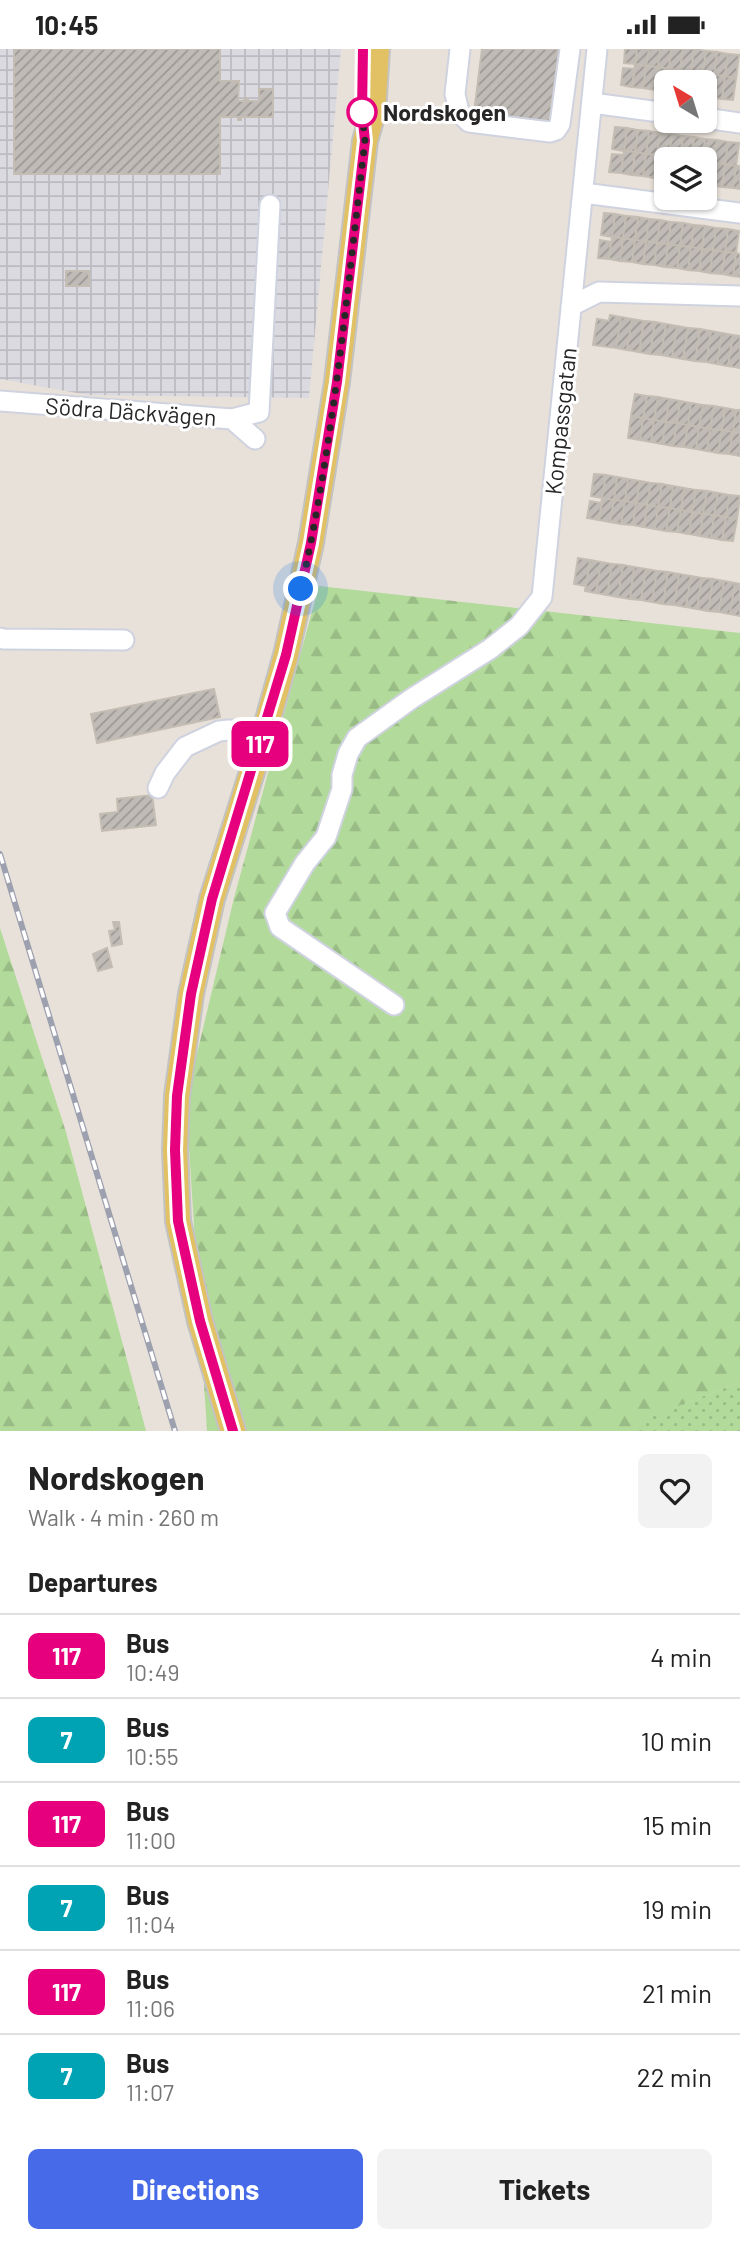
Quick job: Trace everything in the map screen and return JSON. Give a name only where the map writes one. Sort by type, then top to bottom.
[{"type":"main road","points":[[363,49],[362,112],[365,141]]},
{"type":"main road","points":[[233,1431],[200,1321],[178,1221],[175,1150],[177,1096],[184,1039],[202,944],[225,852],[264,734],[298,602],[324,475],[365,141],[373,113],[377,49]]},
{"type":"street","points":[[460,49],[455,94],[459,112],[469,121],[550,132],[556,130],[560,124],[570,49]]},
{"type":"street","name":"Kompassgatan","points":[[394,1005],[280,927],[275,913],[306,863],[326,837],[337,808],[348,754],[357,738],[490,649],[519,626],[542,597],[597,49]]},
{"type":"street","points":[[592,103],[654,111]]},
{"type":"street","points":[[718,120],[740,123]]},
{"type":"street","points":[[583,193],[740,213]]},
{"type":"street","points":[[232,419],[259,411],[270,205]]},
{"type":"street","points":[[571,306],[599,292],[740,296]]},
{"type":"street","name":"Södra Däckvägen","points":[[0,401],[232,419],[255,439]]},
{"type":"street","points":[[0,638],[124,641]]},
{"type":"street","points":[[158,788],[164,773],[185,747],[219,731],[264,734]]},
{"type":"shaded area","points":[[0,49],[341,49],[309,398],[88,395],[0,379]]},
{"type":"green space","points":[[319,586],[740,633],[740,1382],[646,1419],[662,1431],[207,1431],[186,1100],[234,898]]},
{"type":"green space","points":[[0,928],[66,1132],[146,1431],[0,1431]]},
{"type":"green space","points":[[740,1382],[740,1431],[629,1431],[645,1419]]},
{"type":"building","points":[[14,49],[220,49],[220,81],[239,81],[238,101],[248,98],[248,101],[259,101],[259,89],[273,89],[273,117],[241,117],[241,120],[238,120],[238,117],[220,117],[220,174],[14,174]]},
{"type":"building","points":[[482,49],[559,49],[549,123],[474,113]]},
{"type":"building","points":[[625,49],[637,49],[635,64],[624,63]]},
{"type":"building","points":[[637,49],[649,49],[646,66],[635,64]]},
{"type":"building","points":[[649,49],[660,49],[658,67],[646,66]]},
{"type":"building","points":[[660,49],[671,49],[669,69],[658,67]]},
{"type":"building","points":[[671,49],[683,49],[680,70],[669,69]]},
{"type":"building","points":[[683,49],[694,49],[691,70],[680,70]]},
{"type":"building","points":[[694,49],[706,51],[703,70],[691,70]]},
{"type":"building","points":[[706,51],[717,52],[715,70],[703,70]]},
{"type":"building","points":[[717,52],[728,54],[725,76],[718,75],[718,70],[715,70]]},
{"type":"building","points":[[728,54],[739,55],[736,78],[725,76]]},
{"type":"building","points":[[635,64],[646,66],[643,88],[632,87]]},
{"type":"building","points":[[646,66],[658,67],[658,70],[654,70],[654,90],[643,88]]},
{"type":"building","points":[[623,68],[635,69],[632,87],[621,85]]},
{"type":"building","points":[[718,75],[725,76],[722,99],[718,98]]},
{"type":"building","points":[[725,76],[736,78],[733,100],[722,99]]},
{"type":"building","points":[[615,127],[627,128],[624,151],[612,149]]},
{"type":"building","points":[[627,128],[638,130],[635,152],[624,151]]},
{"type":"building","points":[[638,130],[649,131],[646,154],[635,152]]},
{"type":"building","points":[[649,131],[660,133],[654,155],[646,154]]},
{"type":"building","points":[[660,133],[672,134],[670,147],[658,147]]},
{"type":"building","points":[[672,134],[683,136],[682,147],[670,147]]},
{"type":"building","points":[[683,136],[694,137],[693,147],[682,147]]},
{"type":"building","points":[[694,137],[705,139],[704,147],[693,147]]},
{"type":"building","points":[[705,139],[717,140],[716,147],[704,147]]},
{"type":"building","points":[[717,140],[728,142],[725,164],[717,163]]},
{"type":"building","points":[[728,142],[739,143],[736,166],[725,164]]},
{"type":"building","points":[[624,151],[635,152],[632,175],[621,173]]},
{"type":"building","points":[[635,152],[646,154],[643,176],[632,175]]},
{"type":"building","points":[[612,154],[623,155],[621,173],[609,172]]},
{"type":"building","points":[[646,154],[654,155],[654,178],[643,176]]},
{"type":"building","points":[[717,163],[725,164],[722,187],[717,186]]},
{"type":"building","points":[[725,164],[736,166],[733,188],[722,187]]},
{"type":"building","points":[[736,166],[740,166],[740,189],[733,188]]},
{"type":"building","points":[[604,213],[615,214],[612,237],[601,235]]},
{"type":"building","points":[[615,214],[626,216],[623,238],[612,237]]},
{"type":"building","points":[[626,216],[638,217],[635,240],[623,238]]},
{"type":"building","points":[[638,217],[649,219],[646,241],[635,240]]},
{"type":"building","points":[[649,219],[660,220],[657,243],[646,241]]},
{"type":"building","points":[[660,220],[671,222],[668,244],[657,243]]},
{"type":"building","points":[[671,222],[683,223],[680,246],[668,244]]},
{"type":"building","points":[[683,223],[694,225],[691,247],[680,246]]},
{"type":"building","points":[[694,225],[705,226],[702,249],[691,247]]},
{"type":"building","points":[[705,226],[716,228],[713,250],[702,249]]},
{"type":"building","points":[[716,228],[728,229],[725,252],[713,250]]},
{"type":"building","points":[[728,229],[739,231],[736,253],[725,252]]},
{"type":"building","points":[[612,237],[623,238],[620,261],[609,259]]},
{"type":"building","points":[[623,238],[635,240],[632,262],[620,261]]},
{"type":"building","points":[[600,240],[611,242],[609,259],[598,258]]},
{"type":"building","points":[[635,240],[646,241],[643,264],[632,262]]},
{"type":"building","points":[[646,241],[657,243],[654,265],[643,264]]},
{"type":"building","points":[[657,243],[668,244],[665,267],[654,265]]},
{"type":"building","points":[[668,244],[680,246],[677,268],[665,267]]},
{"type":"building","points":[[680,246],[691,247],[688,270],[677,268]]},
{"type":"building","points":[[691,247],[702,249],[699,271],[688,270]]},
{"type":"building","points":[[702,249],[713,250],[710,273],[699,271]]},
{"type":"building","points":[[713,250],[725,252],[722,274],[710,273]]},
{"type":"building","points":[[725,252],[736,253],[733,276],[722,274]]},
{"type":"building","points":[[736,253],[740,254],[740,277],[733,276]]},
{"type":"building","points":[[66,271],[89,271],[89,286],[66,286]]},
{"type":"building","points":[[610,315],[621,317],[616,348],[593,345],[597,319],[609,321]]},
{"type":"building","points":[[621,317],[632,319],[627,350],[616,348]]},
{"type":"building","points":[[632,319],[644,321],[639,352],[627,350]]},
{"type":"building","points":[[644,321],[655,322],[650,354],[639,352]]},
{"type":"building","points":[[655,322],[666,324],[661,355],[650,354]]},
{"type":"building","points":[[666,324],[677,326],[672,357],[661,355]]},
{"type":"building","points":[[677,326],[688,328],[683,359],[672,357]]},
{"type":"building","points":[[688,328],[700,329],[695,361],[683,359]]},
{"type":"building","points":[[700,329],[711,331],[706,362],[695,361]]},
{"type":"building","points":[[711,331],[722,333],[717,364],[706,362]]},
{"type":"building","points":[[722,333],[733,335],[728,366],[717,364]]},
{"type":"building","points":[[733,335],[740,336],[740,368],[728,366]]},
{"type":"building","points":[[635,394],[647,396],[643,418],[631,416]]},
{"type":"building","points":[[647,396],[658,397],[654,420],[643,418]]},
{"type":"building","points":[[658,397],[669,399],[666,422],[654,420]]},
{"type":"building","points":[[669,399],[680,401],[677,423],[666,422]]},
{"type":"building","points":[[680,401],[691,403],[688,425],[677,423]]},
{"type":"building","points":[[691,403],[703,405],[699,427],[688,425]]},
{"type":"building","points":[[703,405],[714,406],[710,429],[699,427]]},
{"type":"building","points":[[714,406],[725,408],[722,430],[710,429]]},
{"type":"building","points":[[725,408],[736,410],[733,432],[722,430]]},
{"type":"building","points":[[736,410],[740,410],[740,433],[733,432]]},
{"type":"building","points":[[631,416],[643,418],[640,440],[628,438]]},
{"type":"building","points":[[643,418],[654,420],[651,442],[640,440]]},
{"type":"building","points":[[654,420],[666,422],[662,444],[651,442]]},
{"type":"building","points":[[666,422],[677,423],[673,446],[662,444]]},
{"type":"building","points":[[677,423],[688,425],[684,447],[673,446]]},
{"type":"building","points":[[688,425],[699,427],[696,449],[684,447]]},
{"type":"building","points":[[699,427],[710,429],[707,451],[696,449]]},
{"type":"building","points":[[710,429],[722,430],[718,453],[707,451]]},
{"type":"building","points":[[722,430],[733,432],[729,454],[718,453]]},
{"type":"building","points":[[733,432],[740,433],[740,456],[729,454]]},
{"type":"building","points":[[594,474],[606,475],[602,498],[591,496]]},
{"type":"building","points":[[606,475],[617,477],[614,500],[602,498]]},
{"type":"building","points":[[617,477],[628,479],[625,501],[614,500]]},
{"type":"building","points":[[628,479],[640,481],[636,503],[625,501]]},
{"type":"building","points":[[640,481],[651,483],[647,505],[636,503]]},
{"type":"building","points":[[651,483],[662,484],[658,507],[647,505]]},
{"type":"building","points":[[662,484],[673,486],[670,508],[658,507]]},
{"type":"building","points":[[673,486],[684,488],[681,510],[670,508]]},
{"type":"building","points":[[684,488],[696,490],[692,512],[681,510]]},
{"type":"building","points":[[696,490],[707,491],[703,514],[692,512]]},
{"type":"building","points":[[707,491],[718,493],[714,515],[703,514]]},
{"type":"building","points":[[718,493],[729,495],[726,517],[714,515]]},
{"type":"building","points":[[729,495],[740,496],[737,519],[726,517]]},
{"type":"building","points":[[602,498],[614,500],[610,522],[599,520]]},
{"type":"building","points":[[614,500],[625,501],[621,524],[610,522]]},
{"type":"building","points":[[590,501],[602,503],[599,520],[587,518]]},
{"type":"building","points":[[625,501],[636,503],[633,525],[621,524]]},
{"type":"building","points":[[636,503],[647,505],[644,527],[633,525]]},
{"type":"building","points":[[647,505],[658,507],[655,529],[644,527]]},
{"type":"building","points":[[658,507],[670,508],[666,531],[655,529]]},
{"type":"building","points":[[670,508],[681,510],[677,532],[666,531]]},
{"type":"building","points":[[681,510],[692,512],[689,534],[677,532]]},
{"type":"building","points":[[692,512],[703,514],[700,536],[689,534]]},
{"type":"building","points":[[703,514],[714,515],[711,538],[700,536]]},
{"type":"building","points":[[714,515],[726,517],[722,540],[711,538]]},
{"type":"building","points":[[726,517],[737,519],[733,541],[722,540]]},
{"type":"building","points":[[578,558],[590,560],[586,586],[574,584]]},
{"type":"building","points":[[590,560],[601,562],[596,593],[585,591]]},
{"type":"building","points":[[601,562],[612,564],[607,595],[596,593]]},
{"type":"building","points":[[612,564],[623,565],[618,597],[607,595]]},
{"type":"building","points":[[623,565],[634,567],[630,599],[618,597]]},
{"type":"building","points":[[634,567],[646,569],[641,600],[630,599]]},
{"type":"building","points":[[646,569],[657,571],[652,602],[641,600]]},
{"type":"building","points":[[657,571],[668,572],[663,604],[652,602]]},
{"type":"building","points":[[668,572],[679,574],[674,605],[663,604]]},
{"type":"building","points":[[679,574],[691,576],[686,607],[674,605]]},
{"type":"building","points":[[691,576],[702,578],[697,609],[686,607]]},
{"type":"building","points":[[702,578],[713,579],[708,611],[697,609]]},
{"type":"building","points":[[713,579],[724,581],[719,612],[708,611]]},
{"type":"building","points":[[724,581],[735,583],[730,614],[719,612]]},
{"type":"building","points":[[735,583],[740,584],[740,616],[730,614]]},
{"type":"building","points":[[214,689],[220,717],[97,743],[91,714]]},
{"type":"building","points":[[152,795],[156,825],[102,831],[100,814],[118,812],[117,799]]},
{"type":"building","points":[[113,922],[119,922],[122,944],[112,946],[109,931],[115,930]]},
{"type":"building","points":[[107,948],[112,967],[98,971],[93,954]]},
{"type":"railway","points":[[0,854],[175,1431]]},
{"type":"bus line","name":"117","points":[[233,1431],[200,1321],[178,1221],[175,1179],[177,1096],[191,994],[212,899],[286,655],[320,498],[337,382],[365,141],[362,112],[363,49]]},
{"type":"place","name":"Nordskogen","points":[[362,112]]},
{"type":"route","points":[[301,589],[324,475],[337,382],[365,141],[362,112]]}]
